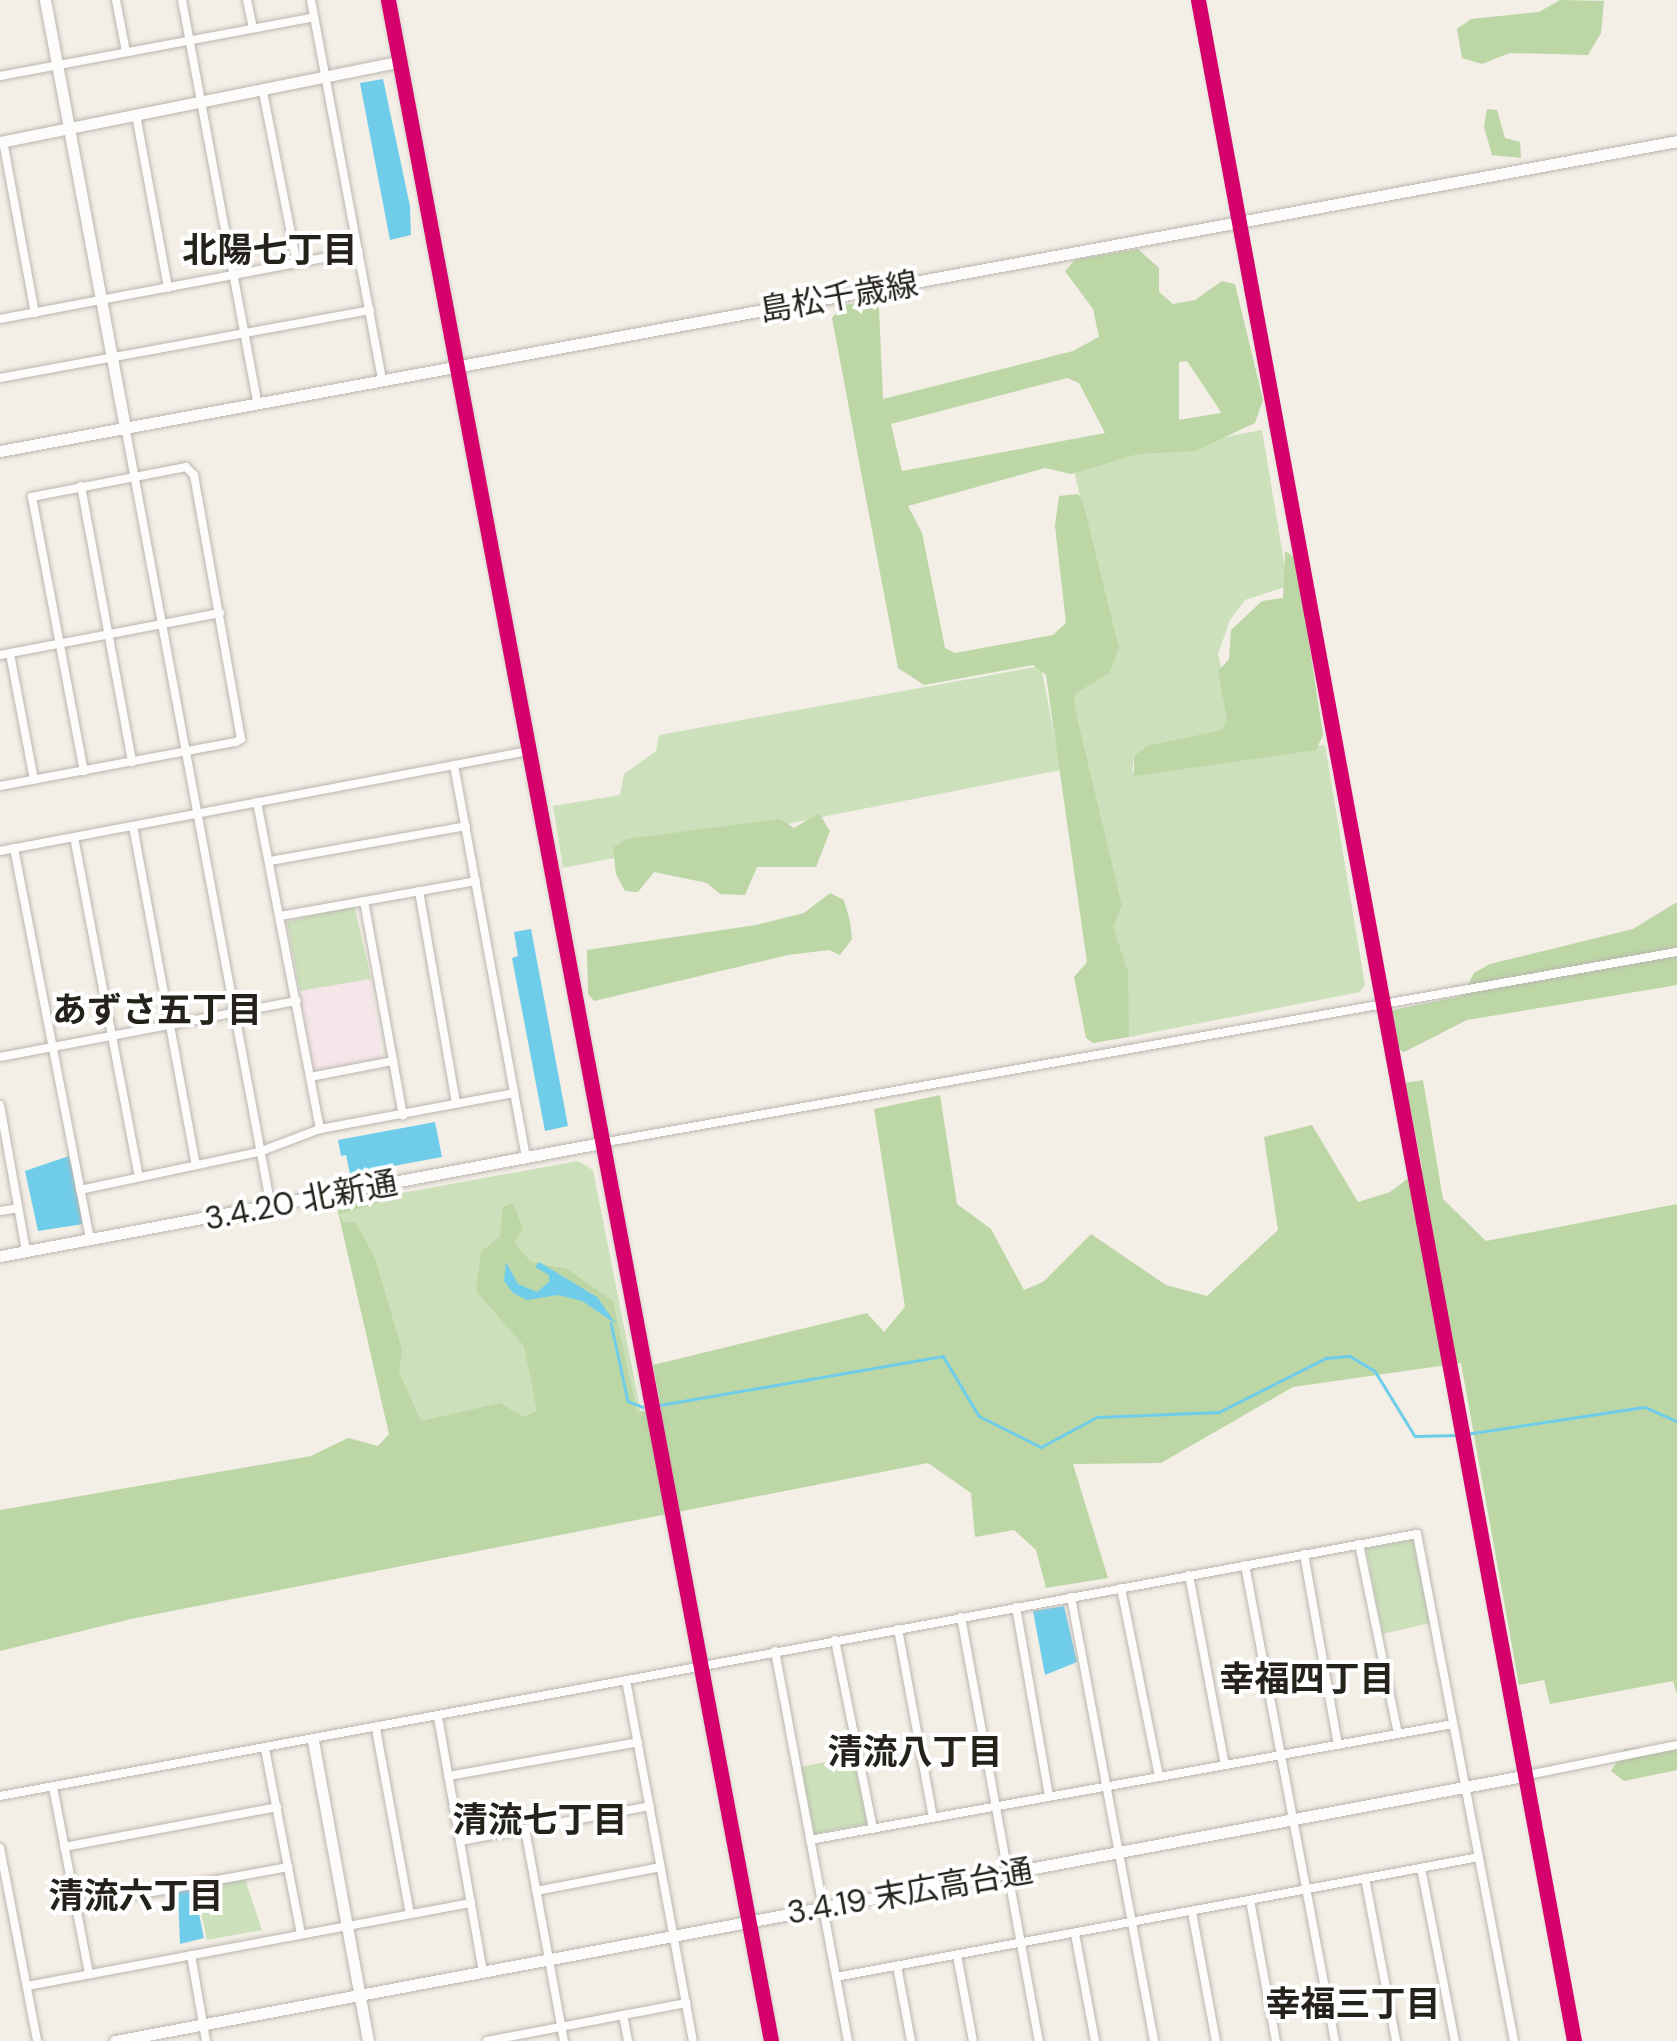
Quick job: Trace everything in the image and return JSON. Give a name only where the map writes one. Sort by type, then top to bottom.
[{"type":"street","points":[[45,0],[271,1207]]},
{"type":"street","points":[[116,0],[126,52]]},
{"type":"street","points":[[182,0],[257,401]]},
{"type":"street","points":[[247,0],[252,28]]},
{"type":"street","points":[[311,0],[382,380]]},
{"type":"street","points":[[388,0],[771,2041]]},
{"type":"street","points":[[1198,0],[1574,2041]]},
{"type":"street","points":[[0,76],[314,17]]},
{"type":"street","points":[[34,313],[1,142],[263,92],[400,60]]},
{"type":"street","points":[[263,92],[297,263]]},
{"type":"street","points":[[136,115],[168,288]]},
{"type":"street","name":"島松千歳線","points":[[0,451],[1677,142]]},
{"type":"street","points":[[0,318],[359,251]]},
{"type":"street","points":[[0,378],[370,310]]},
{"type":"street","points":[[0,786],[84,771],[184,752],[242,737],[192,470],[82,486],[32,498],[84,771]]},
{"type":"street","points":[[82,486],[132,762]]},
{"type":"street","points":[[34,780],[5,654],[220,613]]},
{"type":"street","points":[[0,850],[528,751]]},
{"type":"street","points":[[454,765],[526,1158]]},
{"type":"street","points":[[257,802],[320,1130]]},
{"type":"street","points":[[133,826],[196,1165]]},
{"type":"street","points":[[270,860],[466,826]]},
{"type":"street","points":[[74,837],[139,1177]]},
{"type":"street","points":[[14,848],[90,1240]]},
{"type":"street","points":[[280,916],[476,881]]},
{"type":"street","points":[[419,891],[456,1104]]},
{"type":"street","points":[[364,901],[403,1115]]},
{"type":"street","points":[[602,1144],[1677,952]]},
{"type":"street","points":[[0,1057],[297,1002]]},
{"type":"street","points":[[310,1077],[393,1061]]},
{"type":"street","points":[[80,1190],[259,1152],[320,1130],[514,1093]]},
{"type":"street","points":[[0,1105],[26,1251]]},
{"type":"street","name":"3.4.20 北新通","points":[[0,1256],[602,1144]]},
{"type":"street","points":[[0,1211],[18,1208]]},
{"type":"street","points":[[0,1796],[1417,1534],[1514,2041]]},
{"type":"street","points":[[1359,1544],[1398,1734]]},
{"type":"street","points":[[1304,1554],[1338,1744]]},
{"type":"street","points":[[1245,1565],[1284,1754],[1335,2041]]},
{"type":"street","points":[[1190,1576],[1225,1765]]},
{"type":"street","points":[[1120,1588],[1158,1776]]},
{"type":"street","points":[[1071,1597],[1154,2041]]},
{"type":"street","points":[[1016,1607],[1049,1796]]},
{"type":"street","points":[[961,1617],[1040,2041]]},
{"type":"street","points":[[898,1629],[933,1818]]},
{"type":"street","points":[[835,1640],[873,1829]]},
{"type":"street","points":[[775,1652],[848,2041]]},
{"type":"street","points":[[626,1680],[693,2041]]},
{"type":"street","points":[[438,1717],[484,1971]]},
{"type":"street","points":[[810,1840],[1454,1724]]},
{"type":"street","points":[[376,1729],[410,1914]]},
{"type":"street","points":[[313,1741],[368,2041]]},
{"type":"street","points":[[448,1776],[638,1742]]},
{"type":"street","points":[[1528,1775],[1677,1745]]},
{"type":"street","points":[[265,1749],[301,1934]]},
{"type":"street","name":"3.4.19 末広高台通","points":[[114,2041],[1528,1775]]},
{"type":"street","points":[[52,1787],[88,1974]]},
{"type":"street","points":[[460,1841],[650,1806]]},
{"type":"street","points":[[64,1847],[277,1807]]},
{"type":"street","points":[[525,1829],[564,2041]]},
{"type":"street","points":[[0,1848],[38,2041]]},
{"type":"street","points":[[836,1977],[1479,1857]]},
{"type":"street","points":[[536,1891],[661,1867]]},
{"type":"street","points":[[76,1906],[288,1868]]},
{"type":"street","points":[[1421,1868],[1455,2041]]},
{"type":"street","points":[[1365,1878],[1396,2041]]},
{"type":"street","points":[[1250,1900],[1276,2041]]},
{"type":"street","points":[[27,1986],[471,1903]]},
{"type":"street","points":[[1192,1912],[1216,2041]]},
{"type":"street","points":[[1075,1934],[1095,2041]]},
{"type":"street","points":[[191,1955],[206,2041]]},
{"type":"street","points":[[956,1955],[973,2041]]},
{"type":"street","points":[[897,1966],[911,2041]]},
{"type":"street","points":[[487,2041],[686,2003]]},
{"type":"street","points":[[623,2015],[628,2041]]},
{"type":"shaded area","points":[[371,979],[381,1058],[314,1071],[300,991]]},
{"type":"green space","points":[[1560,0],[1604,1],[1601,33],[1588,55],[1510,53],[1482,64],[1462,58],[1457,29],[1471,19],[1539,12]]},
{"type":"green space","points":[[1487,109],[1497,110],[1505,138],[1520,142],[1521,158],[1492,155],[1484,127]]},
{"type":"green space","points":[[1138,249],[1159,268],[1159,292],[1173,304],[1195,300],[1222,281],[1235,284],[1263,400],[1255,423],[1195,451],[1138,454],[1071,474],[1045,468],[908,506],[922,533],[945,648],[955,653],[1053,635],[1066,623],[1055,526],[1059,496],[1078,494],[1083,503],[1119,648],[1109,673],[1075,694],[1074,705],[1122,906],[1113,927],[1128,972],[1129,1037],[1093,1043],[1086,1038],[1074,977],[1087,962],[1046,675],[1033,665],[924,685],[898,668],[832,318],[842,305],[874,301],[879,308],[883,399],[1073,351],[1099,337],[1093,309],[1065,271],[1075,260]],"holes":[[[1187,361],[1221,412],[1220,413],[1179,420],[1179,362]],[[1067,378],[1079,383],[1105,433],[902,471],[891,424]]]},
{"type":"green space","points":[[1262,430],[1288,586],[1245,600],[1230,620],[1218,654],[1232,717],[1227,729],[1134,756],[1132,771],[1325,745],[1365,985],[1360,992],[1129,1037],[1069,698],[1114,647],[1073,466]]},
{"type":"green space","points":[[1285,551],[1296,558],[1323,735],[1316,750],[1134,776],[1134,756],[1147,746],[1222,730],[1227,720],[1218,671],[1229,659],[1231,630],[1262,601],[1283,598]]},
{"type":"green space","points":[[1041,666],[1061,770],[563,868],[553,806],[620,795],[624,774],[656,751],[659,735]]},
{"type":"green space","points":[[819,813],[830,831],[816,867],[757,867],[745,895],[720,894],[707,883],[654,872],[638,892],[625,891],[616,874],[613,848],[626,839],[780,819],[794,828]]},
{"type":"green space","points":[[830,893],[844,900],[850,921],[852,939],[840,955],[829,950],[788,955],[594,1001],[588,994],[587,950],[756,925],[804,913]]},
{"type":"green space","points":[[1677,902],[1677,985],[1467,1020],[1404,1052],[1395,1047],[1388,1011],[1462,996],[1474,973],[1490,964],[1633,929]]},
{"type":"green space","points":[[354,905],[371,979],[300,991],[287,922]]},
{"type":"green space","points":[[1423,1080],[1443,1199],[1486,1241],[1677,1204],[1677,1695],[1673,1681],[1550,1704],[1544,1680],[1519,1685],[1461,1363],[1293,1387],[1161,1463],[1073,1464],[1108,1578],[1046,1588],[1036,1550],[1014,1530],[975,1537],[971,1493],[928,1463],[131,1619],[0,1651],[0,1510],[311,1456],[348,1438],[378,1446],[389,1434],[336,1203],[381,1195],[378,1203],[339,1214],[344,1223],[355,1222],[375,1258],[402,1350],[399,1372],[421,1421],[500,1403],[524,1417],[537,1411],[524,1346],[476,1291],[481,1252],[500,1236],[503,1207],[513,1203],[523,1229],[514,1242],[531,1262],[567,1269],[613,1301],[637,1412],[661,1409],[653,1365],[867,1313],[884,1332],[905,1307],[874,1109],[940,1095],[957,1204],[991,1229],[1024,1290],[1043,1282],[1091,1234],[1166,1285],[1207,1296],[1278,1230],[1264,1137],[1312,1125],[1358,1202],[1390,1192],[1422,1168],[1405,1083]]},
{"type":"green space","points":[[578,1161],[593,1170],[641,1412],[401,1435],[336,1205]]},
{"type":"green space","points":[[1413,1540],[1430,1623],[1383,1634],[1366,1548]]},
{"type":"green space","points":[[1677,1746],[1677,1770],[1624,1781],[1611,1771],[1625,1749]]},
{"type":"green space","points":[[853,1756],[867,1824],[814,1834],[801,1767]]},
{"type":"green space","points":[[245,1879],[262,1930],[207,1940],[196,1888]]},
{"type":"water","points":[[383,79],[410,206],[411,235],[390,240],[360,83]]},
{"type":"water","points":[[531,929],[568,1126],[545,1131],[512,958],[518,956],[514,932]]},
{"type":"water","points":[[435,1122],[442,1157],[350,1174],[346,1155],[341,1156],[338,1140]]},
{"type":"water","points":[[69,1156],[83,1224],[38,1231],[25,1171]]},
{"type":"water","points":[[506,1262],[518,1284],[537,1292],[549,1282],[549,1275],[535,1267],[539,1262],[597,1297],[616,1324],[582,1301],[558,1295],[527,1300],[513,1293],[504,1281]]},
{"type":"water","points":[[1064,1606],[1077,1662],[1045,1675],[1033,1611]]},
{"type":"water","points":[[194,1890],[204,1938],[180,1944],[178,1892]]},
{"type":"waterway","points":[[611,1323],[628,1401],[643,1407]]},
{"type":"waterway","points":[[660,1405],[943,1356],[979,1416],[1041,1447],[1097,1417],[1219,1412],[1326,1358],[1350,1356],[1375,1371],[1415,1436],[1459,1435]]},
{"type":"waterway","points":[[1466,1434],[1645,1407],[1677,1421]]},
{"type":"cycle path","points":[[388,0],[771,2041]]},
{"type":"cycle path","points":[[1198,0],[1574,2041]]},
{"type":"district","name":"北陽七丁目","points":[[270,250]]},
{"type":"district","name":"あずさ五丁目","points":[[157,1010]]},
{"type":"district","name":"幸福四丁目","points":[[1307,1679]]},
{"type":"district","name":"清流八丁目","points":[[915,1752]]},
{"type":"district","name":"清流七丁目","points":[[540,1820]]},
{"type":"district","name":"清流六丁目","points":[[136,1896]]},
{"type":"district","name":"幸福三丁目","points":[[1353,2004]]}]
